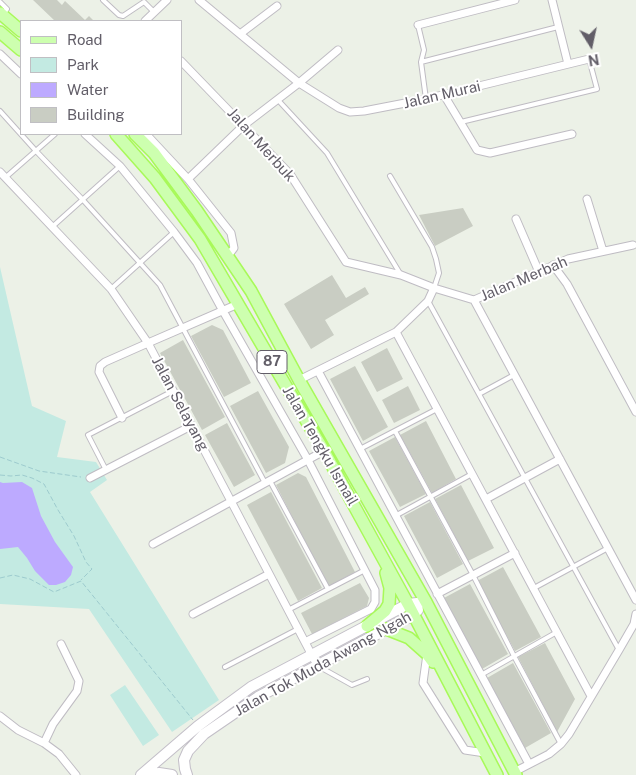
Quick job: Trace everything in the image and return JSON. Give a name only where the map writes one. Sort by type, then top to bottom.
[{"type":"main road","points":[[3,12],[20,30]]},
{"type":"main road","points":[[0,32],[17,47]]},
{"type":"main road","name":"Jalan Tengku Ismail","points":[[117,135],[156,178],[200,239],[324,451],[411,610],[497,775]]},
{"type":"main road","name":"Jalan Tengku Ismail","points":[[136,135],[154,154],[197,212],[251,291],[299,380],[426,602],[515,773]]},
{"type":"main road","points":[[360,516],[373,508]]},
{"type":"main road","points":[[367,626],[385,611],[389,604],[390,588],[378,549]]},
{"type":"main road","name":"Jalan Tok Muda Awang Ngah","points":[[141,775],[198,726],[251,687],[367,626],[411,610],[426,602]]},
{"type":"main road","name":"Jalan Tok Muda Awang Ngah","points":[[187,775],[184,760],[188,751],[204,734],[258,697],[386,629],[411,610]]},
{"type":"main road","points":[[386,629],[409,638],[427,654],[444,675]]},
{"type":"main road","points":[[466,681],[460,685],[458,690],[466,717]]},
{"type":"main road","points":[[147,775],[159,773],[172,775]]},
{"type":"street","points":[[145,20],[167,0]]},
{"type":"street","name":"Jalan Murai","points":[[199,0],[299,83],[339,108],[350,112],[426,99],[590,59]]},
{"type":"street","points":[[418,26],[515,0]]},
{"type":"street","points":[[552,0],[568,64]]},
{"type":"street","points":[[240,34],[277,6]]},
{"type":"street","points":[[17,47],[1,57],[20,73]]},
{"type":"street","points":[[188,179],[243,126],[338,50]]},
{"type":"street","name":"Jalan Merbuk","points":[[182,62],[290,174],[346,262],[401,275]]},
{"type":"street","points":[[444,95],[478,150],[490,153],[572,134]]},
{"type":"street","name":"Jalan Tengku Ismail","points":[[86,135],[120,166],[197,263],[308,460],[375,590],[375,602],[371,609],[305,642]]},
{"type":"street","points":[[147,135],[188,179],[231,233],[234,248],[228,256]]},
{"type":"street","name":"Jalan Selayang","points":[[0,172],[111,290],[148,343],[317,666]]},
{"type":"street","points":[[587,199],[603,251]]},
{"type":"street","points":[[516,220],[539,272]]},
{"type":"street","name":"Jalan Merbah","points":[[474,300],[568,259],[633,245]]},
{"type":"street","points":[[553,266],[567,284],[636,412]]},
{"type":"street","points":[[401,275],[434,288],[474,300],[636,600]]},
{"type":"street","points":[[299,380],[396,332],[428,301],[434,288]]},
{"type":"street","points":[[122,418],[98,372],[100,366],[105,362],[238,304]]},
{"type":"street","points":[[396,332],[591,696]]},
{"type":"street","name":"Jalan Tengku Ismail","points":[[318,371],[528,764]]},
{"type":"street","points":[[90,478],[191,426]]},
{"type":"street","points":[[152,544],[324,451]]},
{"type":"street","points":[[486,499],[560,459]]},
{"type":"street","points":[[437,594],[515,553]]},
{"type":"street","points":[[193,614],[269,574]]},
{"type":"street","points":[[515,773],[528,764],[549,754],[561,744],[634,624],[636,614]]},
{"type":"street","points":[[44,743],[53,724],[77,691],[78,686],[79,680],[61,644]]},
{"type":"street","points":[[427,654],[423,682],[465,750],[485,753]]},
{"type":"street","points":[[0,716],[18,730],[44,743],[59,754],[75,775]]},
{"type":"lane","points":[[103,0],[119,15],[123,16],[145,1],[154,12]]},
{"type":"lane","points":[[0,2],[3,12]]},
{"type":"lane","points":[[418,26],[424,50],[421,62],[426,99]]},
{"type":"lane","points":[[421,62],[558,27]]},
{"type":"lane","points":[[461,122],[597,89],[590,59]]},
{"type":"lane","points":[[277,100],[327,153],[401,275]]},
{"type":"lane","points":[[0,111],[20,133]]},
{"type":"lane","points":[[22,135],[160,285],[184,327],[216,392],[328,589]]},
{"type":"lane","points":[[6,178],[54,135]]},
{"type":"lane","points":[[52,227],[120,166]]},
{"type":"lane","points":[[390,176],[432,247],[438,273],[434,288]]},
{"type":"lane","points":[[111,290],[174,232]]},
{"type":"lane","points":[[428,301],[619,650]]},
{"type":"lane","points":[[479,394],[514,374]]},
{"type":"lane","points":[[106,470],[88,435],[173,391]]},
{"type":"lane","points":[[360,449],[437,409]]},
{"type":"lane","points":[[395,431],[561,744]]},
{"type":"lane","points":[[395,516],[472,474]]},
{"type":"lane","points":[[534,588],[608,548]]},
{"type":"lane","points":[[288,610],[365,570]]},
{"type":"lane","points":[[225,668],[298,629]]},
{"type":"lane","points":[[481,675],[557,632]]},
{"type":"lane","points":[[317,666],[352,685],[367,679]]},
{"type":"path","points":[[0,457],[39,471],[90,478]]},
{"type":"path","points":[[0,475],[22,475],[44,484],[74,536],[86,562],[92,569],[80,581],[54,592],[30,579],[13,575],[0,578]]},
{"type":"path","points":[[80,581],[198,726]]},
{"type":"green space","points":[[0,267],[32,406],[66,421],[57,457],[96,462],[107,480],[90,492],[219,700],[172,732],[89,609],[0,604]]},
{"type":"green space","points":[[125,685],[159,735],[143,746],[110,695]]},
{"type":"water","points":[[0,482],[22,482],[32,488],[41,516],[55,542],[73,567],[71,575],[65,582],[49,585],[35,571],[18,547],[0,549]]},
{"type":"building","points":[[33,0],[57,0],[62,5],[65,1],[85,20],[54,20]]},
{"type":"building","points":[[89,16],[93,20],[85,20]]},
{"type":"building","points":[[463,208],[473,226],[435,246],[419,215]]},
{"type":"building","points":[[332,275],[346,298],[365,287],[369,294],[325,320],[334,335],[311,349],[284,304]]},
{"type":"building","points":[[212,325],[223,330],[251,383],[224,397],[191,336]]},
{"type":"building","points":[[183,340],[225,417],[202,430],[160,353]]},
{"type":"building","points":[[387,348],[403,379],[377,392],[361,362]]},
{"type":"building","points":[[355,366],[388,427],[363,441],[330,379]]},
{"type":"building","points":[[408,386],[420,410],[394,423],[382,400]]},
{"type":"building","points":[[258,391],[289,447],[285,463],[266,473],[230,406]]},
{"type":"building","points":[[426,421],[456,479],[432,493],[400,435]]},
{"type":"building","points":[[227,423],[255,475],[234,487],[205,435]]},
{"type":"building","points":[[395,437],[426,494],[400,507],[369,451]]},
{"type":"building","points":[[298,473],[306,477],[355,572],[328,587],[276,485]]},
{"type":"building","points":[[461,485],[494,548],[468,561],[435,499]]},
{"type":"building","points":[[271,492],[322,588],[298,601],[247,505]]},
{"type":"building","points":[[430,502],[463,564],[437,578],[404,516]]},
{"type":"building","points":[[503,567],[541,637],[515,651],[477,581]]},
{"type":"building","points":[[360,583],[369,598],[367,606],[312,634],[301,613]]},
{"type":"building","points":[[470,584],[508,654],[482,669],[444,598]]},
{"type":"building","points":[[545,643],[575,699],[557,732],[518,657]]},
{"type":"building","points":[[513,663],[551,733],[525,748],[487,678]]}]
